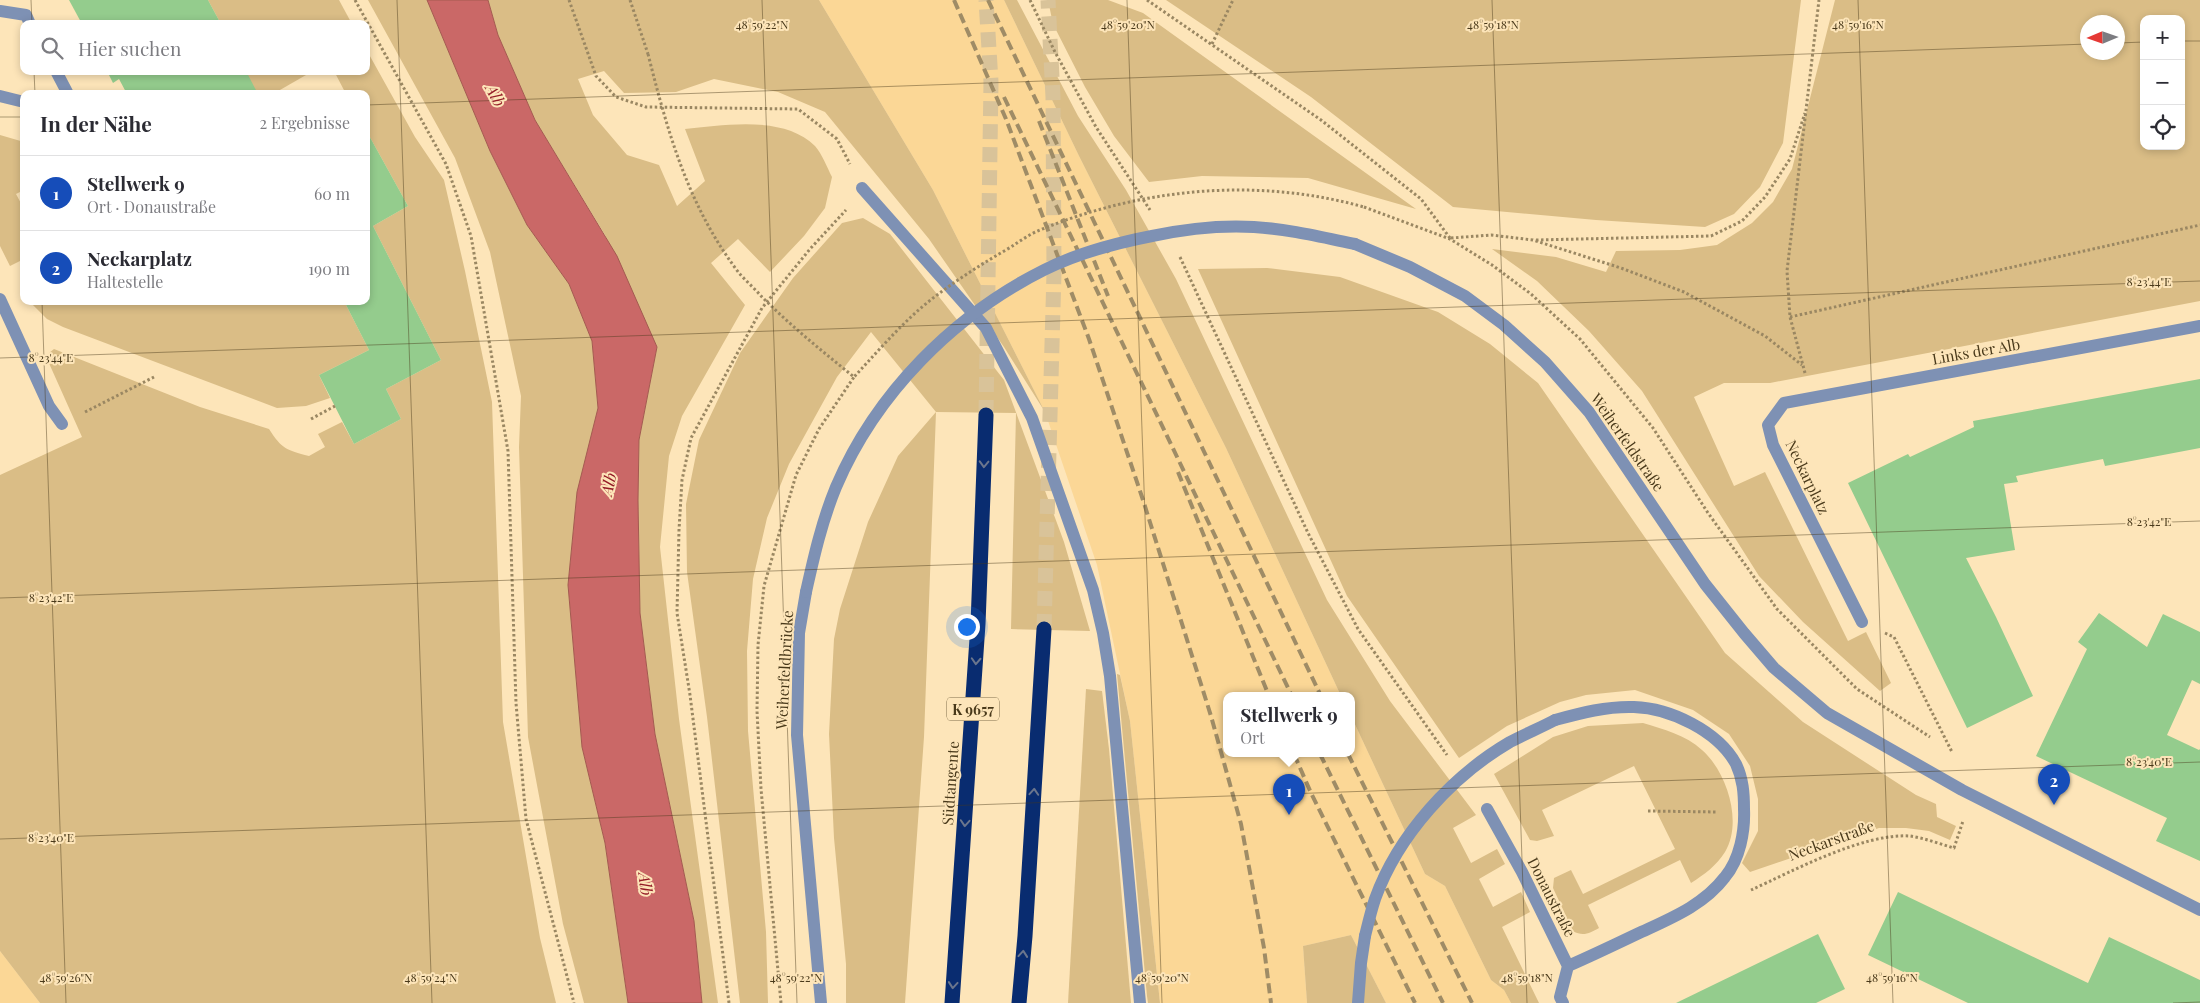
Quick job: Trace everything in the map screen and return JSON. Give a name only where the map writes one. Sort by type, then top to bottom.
[{"type":"highway","name":"Südtangente","points":[[952,1003],[978,624],[986,415]]},
{"type":"highway","points":[[1019,1003],[1025,936],[1044,629]]},
{"type":"street","points":[[0,11],[26,15],[28,20]]},
{"type":"street","points":[[58,75],[66,90]]},
{"type":"street","points":[[0,96],[20,101]]},
{"type":"street","points":[[862,188],[986,328],[1032,418],[1093,590],[1110,676],[1140,1003]]},
{"type":"street","name":"Weiherfeldbrücke","points":[[821,1003],[797,735],[799,633],[819,534],[836,486],[879,410],[930,351],[969,316],[1013,287],[1046,269],[1083,254],[1132,240],[1176,231],[1253,227],[1311,234],[1354,244]]},
{"type":"street","name":"Weiherfeldstraße","points":[[1354,244],[1410,267],[1466,296],[1504,325],[1545,362],[1589,412],[1705,584],[1774,668],[1827,713],[1962,790]]},
{"type":"street","points":[[0,300],[49,406],[62,424]]},
{"type":"street","name":"Links der Alb","points":[[1768,425],[1784,403],[2200,326]]},
{"type":"street","name":"Neckarplatz","points":[[1768,425],[1773,445],[1862,622]]},
{"type":"street","points":[[1358,1003],[1365,936],[1375,900],[1388,870],[1414,826],[1429,809],[1484,760],[1510,743],[1555,720],[1597,710],[1634,707],[1652,709],[1686,721],[1703,730],[1722,746],[1736,764],[1744,785],[1743,834],[1736,856],[1726,876],[1688,910],[1568,966],[1560,997],[1563,1003]]},
{"type":"street","points":[[1962,790],[2200,910]]},
{"type":"street","name":"Donaustraße","points":[[1487,809],[1522,872],[1568,966]]},
{"type":"path","points":[[355,0],[366,20]]},
{"type":"path","points":[[569,0],[596,76],[616,97],[646,107],[798,109],[837,139],[862,188],[837,222],[810,249],[762,308],[691,438],[682,480],[677,612],[690,695],[729,1003]]},
{"type":"path","points":[[630,0],[648,54],[664,117],[681,168],[705,223],[746,280],[790,326],[854,377],[818,429],[796,475],[764,586],[758,645],[757,712],[761,789],[782,1003]]},
{"type":"path","points":[[1030,0],[1055,52],[1096,127],[1154,216]]},
{"type":"path","points":[[1147,0],[1321,120],[1421,199],[1450,238]]},
{"type":"path","points":[[1212,44],[1233,0]]},
{"type":"path","points":[[1533,240],[1621,268],[1684,292],[1765,336],[1802,365],[1790,317],[1787,271],[1819,0]]},
{"type":"path","points":[[370,27],[446,164],[471,236],[508,451],[516,702],[526,819],[574,1003]]},
{"type":"path","points":[[1450,238],[1491,235],[1533,240],[1711,236],[1742,220],[1765,197],[1790,159],[1807,105]]},
{"type":"path","points":[[1364,207],[1450,238],[1492,265],[1530,294],[1580,339],[1653,428],[1708,513],[1777,609],[1857,689],[1936,742]]},
{"type":"path","points":[[1790,317],[2200,225]]},
{"type":"path","points":[[1175,248],[1308,533],[1358,630],[1449,758]]},
{"type":"path","points":[[62,424],[154,377]]},
{"type":"path","points":[[311,419],[334,406]]},
{"type":"path","points":[[1862,622],[1894,637],[1952,752],[1962,790]]},
{"type":"path","points":[[1944,747],[1952,752]]},
{"type":"path","name":"Neckarstraße","points":[[1726,876],[1748,892],[1856,846],[1886,838],[1910,836],[1954,848],[1963,823],[1962,790]]},
{"type":"path","points":[[1648,810],[1744,812]]},
{"type":"shaded area","points":[[208,0],[339,0],[350,20],[219,20]]},
{"type":"shaded area","points":[[368,0],[427,0],[490,151],[527,225],[569,284],[592,341],[598,408],[577,492],[568,585],[582,747],[605,843],[628,1003],[584,1003],[563,924],[528,737],[519,447],[521,396],[490,252],[455,158]]},
{"type":"shaded area","points":[[488,0],[819,0],[933,190],[1045,412],[1004,347],[929,239],[825,112],[778,92],[714,79],[676,92],[624,93],[604,71],[578,79],[593,115],[627,155],[659,165],[677,206],[705,181],[685,129],[753,124],[787,130],[802,136],[815,146],[832,177],[825,208],[804,236],[770,272],[738,239],[711,263],[745,305],[682,416],[669,456],[660,547],[679,719],[718,1003],[702,1003],[694,921],[655,734],[640,613],[639,440],[657,347],[605,235],[535,120],[498,35]]},
{"type":"shaded area","points":[[819,0],[1004,0],[1079,156],[1226,448],[1339,692],[1223,692],[1223,757],[1355,757],[1355,724],[1425,874],[1445,886],[1491,980],[1504,990],[1511,1003],[1386,1003],[1351,935],[1303,946],[1307,1003],[1160,1003],[1130,721],[1097,565],[1045,412],[933,190]]},
{"type":"shaded area","points":[[1004,0],[1017,0],[1078,116],[1126,190],[1176,279],[1327,600],[1390,701],[1476,815],[1453,828],[1471,863],[1497,849],[1505,864],[1479,879],[1493,907],[1521,892],[1530,912],[1502,927],[1539,1003],[1511,1003],[1504,990],[1491,980],[1445,886],[1425,874],[1355,724],[1355,692],[1339,692],[1226,448],[1079,156]]},
{"type":"shaded area","points":[[1048,0],[1108,0],[1143,13],[1416,209],[1308,178],[1202,176],[1149,182],[1114,136],[1085,87],[1053,24]]},
{"type":"shaded area","points":[[1166,0],[1801,0],[1783,143],[1760,187],[1734,214],[1705,227],[1596,220],[1453,207],[1311,97]]},
{"type":"shaded area","points":[[1835,0],[2200,0],[2200,301],[1770,383],[1724,383],[1694,397],[1734,486],[1765,472],[1848,641],[1866,632],[1891,683],[1880,691],[1803,622],[1759,576],[1642,391],[1589,331],[1537,281],[1492,249],[1556,257],[1606,272],[1616,251],[1680,250],[1717,245],[1752,223],[1773,202],[1792,169]]},
{"type":"shaded area","points":[[370,56],[415,137],[444,180],[492,402],[503,722],[540,938],[556,1003],[40,1003],[0,951],[0,475],[82,437],[48,361],[49,353],[54,349],[200,407],[269,429],[285,448],[309,456],[325,447],[318,434],[342,422],[354,444],[401,419],[386,389],[441,360],[373,226],[408,206],[370,137],[370,90],[344,90],[336,75],[370,75]]},
{"type":"shaded area","points":[[245,75],[306,75],[280,90],[244,90]]},
{"type":"shaded area","points":[[0,135],[20,141],[20,192],[16,194],[20,202],[20,261],[10,266],[0,246]]},
{"type":"shaded area","points":[[863,218],[890,234],[1004,380],[1064,542],[1090,631],[1011,629],[1016,413],[936,412],[871,332],[837,377],[789,464],[767,518],[753,579],[747,651],[748,731],[766,932],[768,1003],[740,1003],[707,717],[687,572],[686,504],[699,440],[740,353],[793,278],[842,223]]},
{"type":"shaded area","points":[[1267,268],[1340,277],[1438,312],[1490,344],[1538,383],[1725,653],[1803,722],[1916,795],[1936,804],[1937,817],[1956,826],[1950,840],[1929,831],[1906,828],[1879,828],[1750,872],[1742,863],[1758,831],[1758,799],[1750,766],[1729,734],[1693,710],[1635,690],[1586,695],[1560,702],[1507,726],[1459,758],[1347,596],[1198,269]]},
{"type":"shaded area","points":[[33,305],[346,305],[369,350],[319,375],[330,398],[306,406],[277,408],[63,327],[47,319]]},
{"type":"shaded area","points":[[936,412],[924,737],[905,1003],[846,1003],[846,964],[834,838],[829,734],[834,639],[840,609],[868,522],[898,456]]},
{"type":"shaded area","points":[[1117,674],[1120,675],[1130,721],[1160,1003],[1148,1003],[1147,996]]},
{"type":"shaded area","points":[[1086,689],[1102,691],[1109,749],[1131,1003],[1068,1003]]},
{"type":"shaded area","points":[[1643,723],[1689,740],[1711,759],[1719,771],[1730,798],[1733,826],[1730,840],[1725,852],[1718,861],[1706,873],[1691,883],[1680,860],[1588,905],[1599,928],[1586,934],[1580,934],[1573,931],[1553,888],[1554,878],[1571,870],[1583,894],[1675,849],[1634,766],[1542,810],[1554,836],[1537,841],[1530,840],[1494,774],[1553,737],[1588,726]]},
{"type":"shaded area","points":[[1351,935],[1386,1003],[1307,1003],[1303,946]]},
{"type":"shaded area","points":[[0,951],[40,1003],[0,1003]]},
{"type":"water","name":"Alb","points":[[427,0],[488,0],[498,35],[535,120],[617,256],[657,347],[639,440],[640,613],[655,734],[694,921],[702,1003],[628,1003],[605,843],[582,747],[568,585],[577,492],[598,408],[592,341],[569,284],[527,225],[490,151]]},
{"type":"building","points":[[69,0],[208,0],[219,20],[80,20]]},
{"type":"building","points":[[109,75],[248,75],[256,90],[125,90],[119,79],[113,83]]},
{"type":"building","points":[[370,137],[408,206],[373,226],[441,360],[386,389],[401,419],[354,444],[319,375],[369,350],[346,305],[370,305]]},
{"type":"building","points":[[2200,379],[2200,448],[2105,466],[2103,459],[2016,476],[2018,482],[2004,484],[2015,550],[1966,558],[2033,696],[1967,728],[1848,483],[1908,454],[1910,457],[1974,427],[1973,421]]},
{"type":"building","points":[[2099,613],[2147,647],[2163,614],[2200,632],[2200,684],[2192,680],[2167,735],[2200,749],[2200,861],[2156,841],[2167,818],[2036,756],[2087,649],[2078,642]]},
{"type":"building","points":[[1898,892],[2088,983],[2109,937],[2200,980],[2200,1003],[1968,1003],[1868,955]]},
{"type":"building","points":[[1818,934],[1845,989],[1816,1003],[1676,1003]]},
{"type":"tunnel","points":[[986,0],[991,82],[986,415]]},
{"type":"tunnel","points":[[1044,629],[1054,273],[1053,97],[1048,0]]},
{"type":"railway","points":[[954,0],[1006,119],[1089,339],[1143,500],[1211,716],[1241,824],[1264,948],[1271,1003]]},
{"type":"railway","points":[[988,0],[1319,692]]},
{"type":"railway","points":[[1004,97],[1290,692]]},
{"type":"railway","points":[[1039,121],[1108,296]]},
{"type":"railway","points":[[1178,472],[1267,692]]},
{"type":"railway","points":[[1295,757],[1311,793],[1415,1003]]},
{"type":"railway","points":[[1321,757],[1443,1003]]},
{"type":"railway","points":[[1349,757],[1472,1003]]},
{"type":"place","name":"Neckarplatz","points":[[2054,805]]},
{"type":"place","name":"Stellwerk 9","points":[[1289,815]]}]
